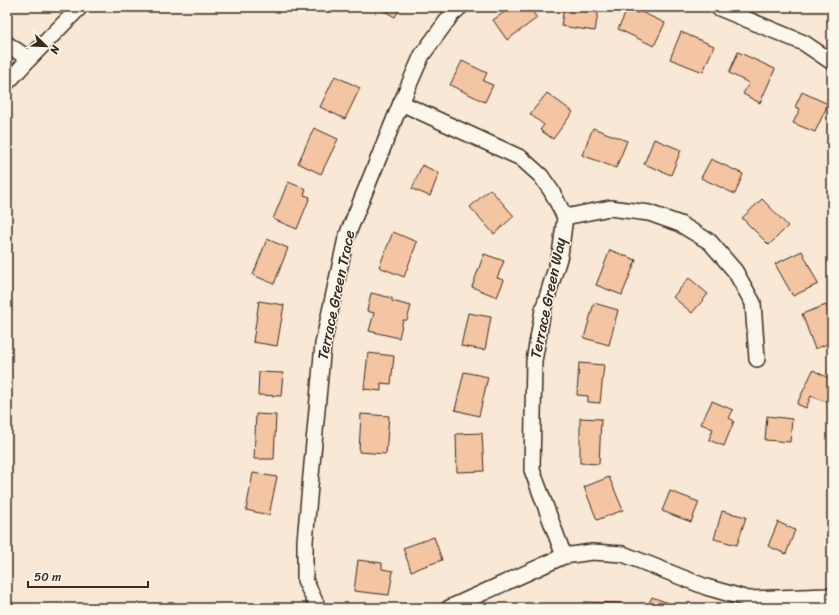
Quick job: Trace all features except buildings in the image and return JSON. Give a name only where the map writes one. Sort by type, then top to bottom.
[{"type":"street","points":[[7,83],[28,59],[80,7]]},
{"type":"street","name":"Terrace Green Trace","points":[[318,608],[305,580],[305,541],[323,344],[346,238],[400,103],[422,55],[452,14],[460,7]]},
{"type":"street","points":[[717,7],[804,43],[832,62]]},
{"type":"street","points":[[7,44],[28,59]]},
{"type":"street","name":"Terrace Green Way","points":[[400,103],[521,158],[541,176],[552,192],[565,217],[560,255],[543,310],[534,361],[532,470],[564,556]]},
{"type":"street","points":[[565,217],[610,208],[649,212],[680,224],[710,242],[735,271],[752,302],[757,359]]},
{"type":"street","points":[[449,608],[564,556],[592,552],[623,554],[706,587],[748,599],[829,600]]}]
